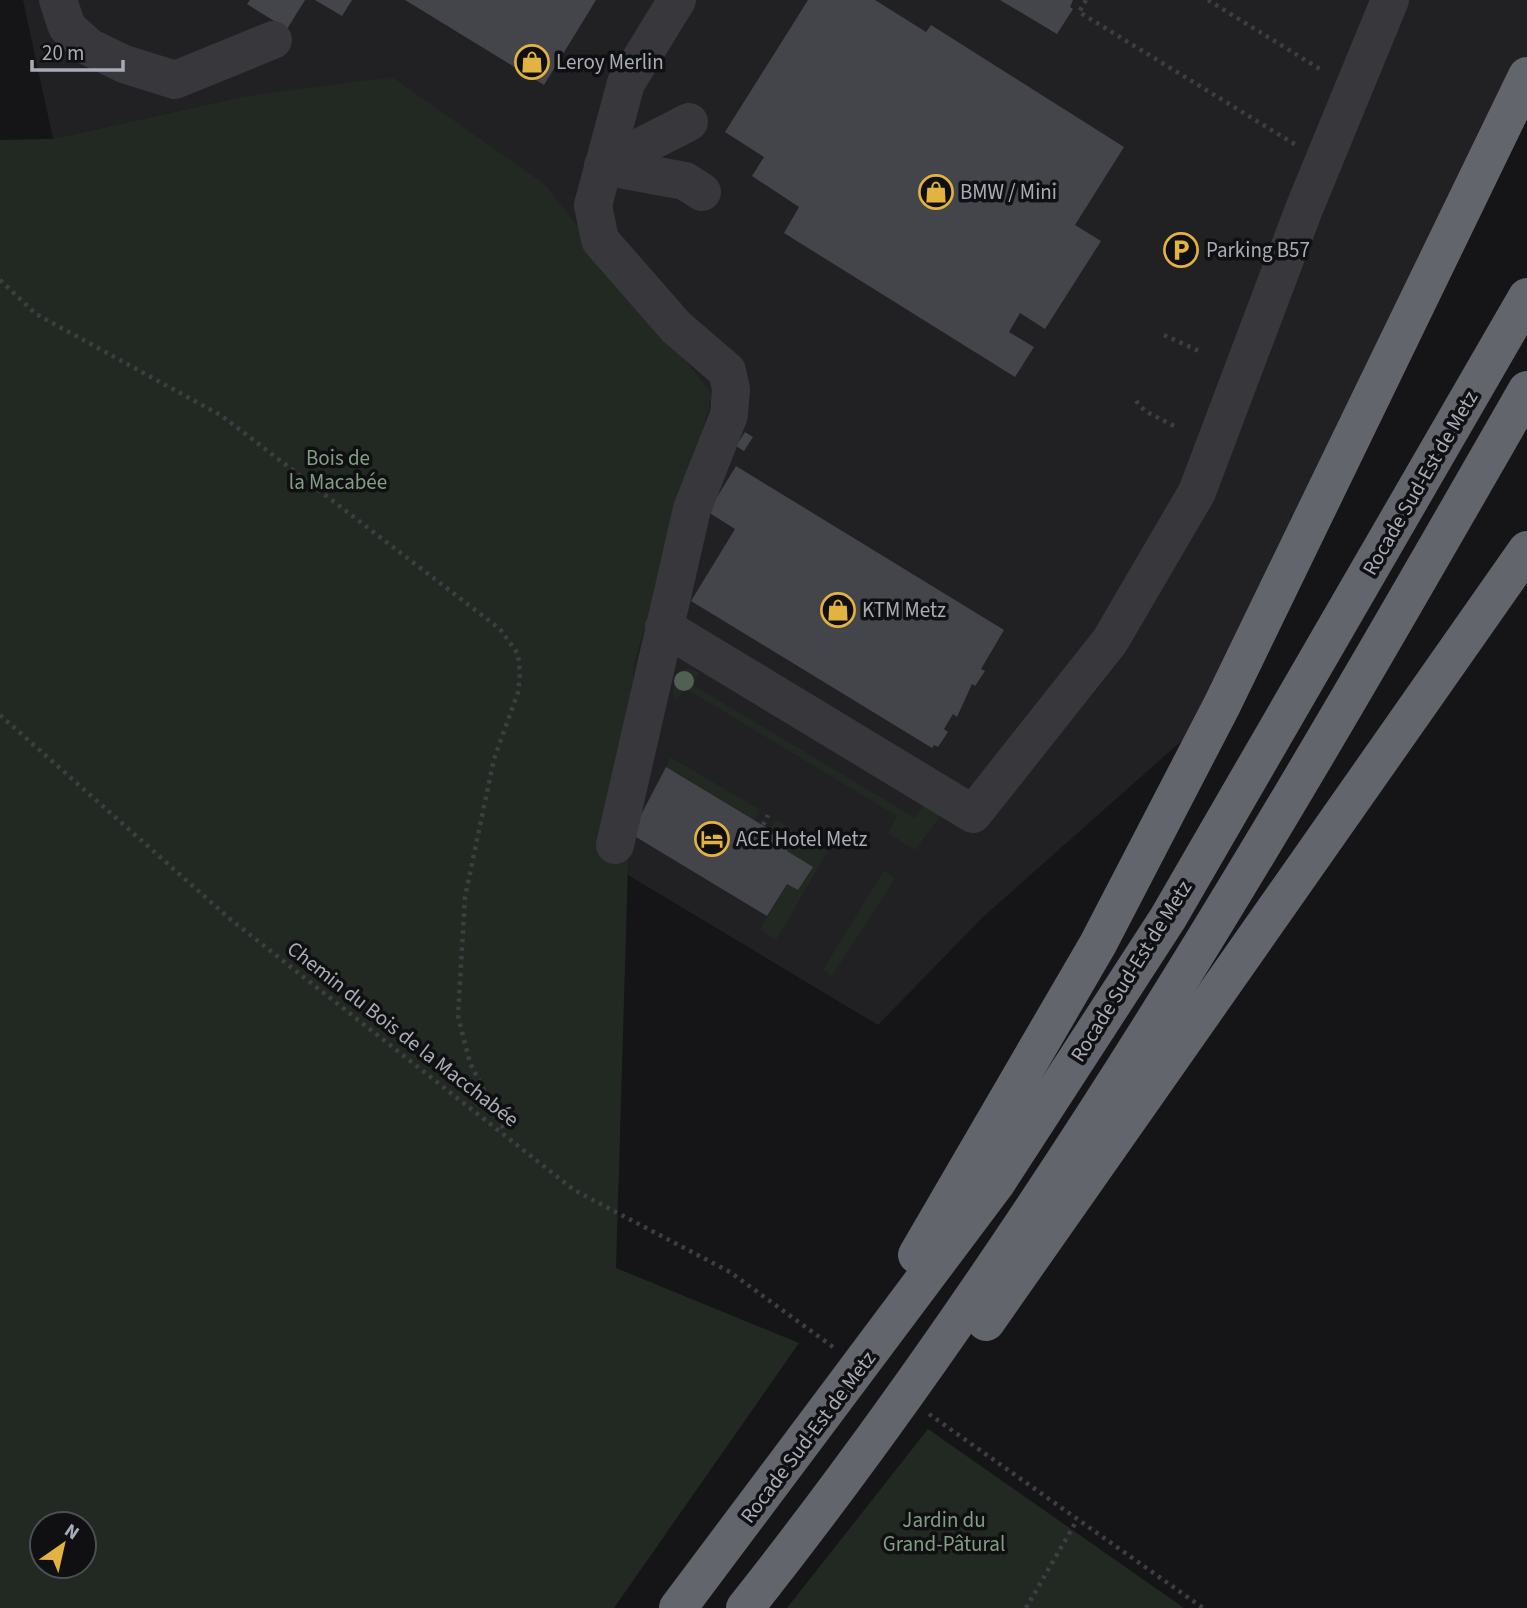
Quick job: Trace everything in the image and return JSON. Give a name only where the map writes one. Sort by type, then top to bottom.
[{"type":"highway","points":[[814,1429],[1098,943],[1222,705],[1527,76]]},
{"type":"highway","name":"Rocade Sud-Est de Metz","points":[[678,1608],[997,1182],[1168,918],[1527,297]]},
{"type":"highway","points":[[745,1608],[816,1519],[1060,1170],[1187,973],[1301,784],[1527,390]]},
{"type":"highway","points":[[816,1519],[897,1433],[1003,1300],[1527,550]]},
{"type":"lane","points":[[58,0],[67,27],[89,47],[124,64],[175,80],[273,40]]},
{"type":"lane","points":[[615,845],[692,509],[729,415],[730,389],[727,372],[676,327],[600,240],[593,205],[626,83],[677,0]]},
{"type":"lane","points":[[664,626],[973,814],[1110,641],[1198,492],[1304,209],[1390,0]]},
{"type":"lane","points":[[603,166],[689,122]]},
{"type":"lane","points":[[603,166],[685,181],[702,192]]},
{"type":"path","points":[[1086,0],[1079,12],[1296,145],[1303,134]]},
{"type":"path","points":[[1208,0],[1333,77]]},
{"type":"path","points":[[0,280],[36,314],[222,416],[500,629],[511,641],[518,654],[518,692],[494,759],[464,897],[458,1016],[470,1063],[506,1134]]},
{"type":"path","points":[[1164,335],[1201,352]]},
{"type":"path","points":[[1136,401],[1145,411],[1177,427]]},
{"type":"path","name":"Chemin du Bois de la Macchabée","points":[[0,715],[230,919],[574,1190],[730,1272],[817,1335]]},
{"type":"path","points":[[763,825],[768,815]]},
{"type":"path","points":[[962,1437],[1203,1608]]},
{"type":"path","points":[[1026,1608],[1077,1520]]},
{"type":"shaded area","points":[[23,0],[1527,0],[1527,76],[1222,705],[983,917],[878,1025],[628,875],[634,665],[713,395],[241,97],[53,139]]},
{"type":"green space","name":"Bois de la Macabée","points":[[392,77],[544,184],[713,395],[634,665],[616,1268],[799,1343],[614,1608],[0,1608],[0,140],[53,139],[241,97]]},
{"type":"green space","points":[[689,668],[699,673],[693,685],[915,818],[928,799],[944,811],[915,850],[888,833],[897,816],[685,688],[675,703],[674,681],[679,673]]},
{"type":"green space","points":[[670,757],[760,810],[754,820],[666,767]]},
{"type":"green space","points":[[776,820],[828,851],[776,940],[760,929],[787,884],[798,890],[812,867],[787,851],[792,843],[770,830]]},
{"type":"green space","points":[[884,871],[895,878],[832,976],[823,970]]},
{"type":"green space","name":"Jardin du Grand-Pâtural","points":[[928,1429],[1184,1608],[787,1608]]},
{"type":"building","points":[[250,0],[305,0],[287,29],[247,4]]},
{"type":"building","points":[[315,0],[352,0],[342,16]]},
{"type":"building","name":"Leroy Merlin","points":[[405,0],[596,0],[544,85]]},
{"type":"building","name":"BMW / Mini","points":[[808,0],[875,0],[926,32],[931,25],[1124,147],[1075,225],[1101,241],[1045,329],[1020,313],[1009,332],[1034,347],[1015,377],[784,233],[799,207],[752,176],[764,157],[725,132]]},
{"type":"building","points":[[1000,0],[1073,0],[1070,7],[1073,9],[1057,34]]},
{"type":"building","points":[[745,432],[753,437],[744,451],[736,446]]},
{"type":"building","name":"KTM Metz","points":[[736,466],[1004,630],[981,669],[985,671],[975,686],[972,684],[957,717],[953,714],[944,729],[948,732],[938,747],[934,745],[932,748],[691,601],[735,529],[708,512]]},
{"type":"building","name":"ACE Hotel Metz","points":[[666,767],[792,843],[787,851],[813,867],[798,890],[787,884],[767,916],[631,834]]},
{"type":"place","name":"Leroy Merlin","points":[[532,62]]},
{"type":"place","name":"BMW / Mini","points":[[936,192]]},
{"type":"place","name":"Parking B57","points":[[1181,250]]},
{"type":"place","name":"KTM Metz","points":[[838,610]]},
{"type":"place","name":"ACE Hotel Metz","points":[[712,839]]}]
